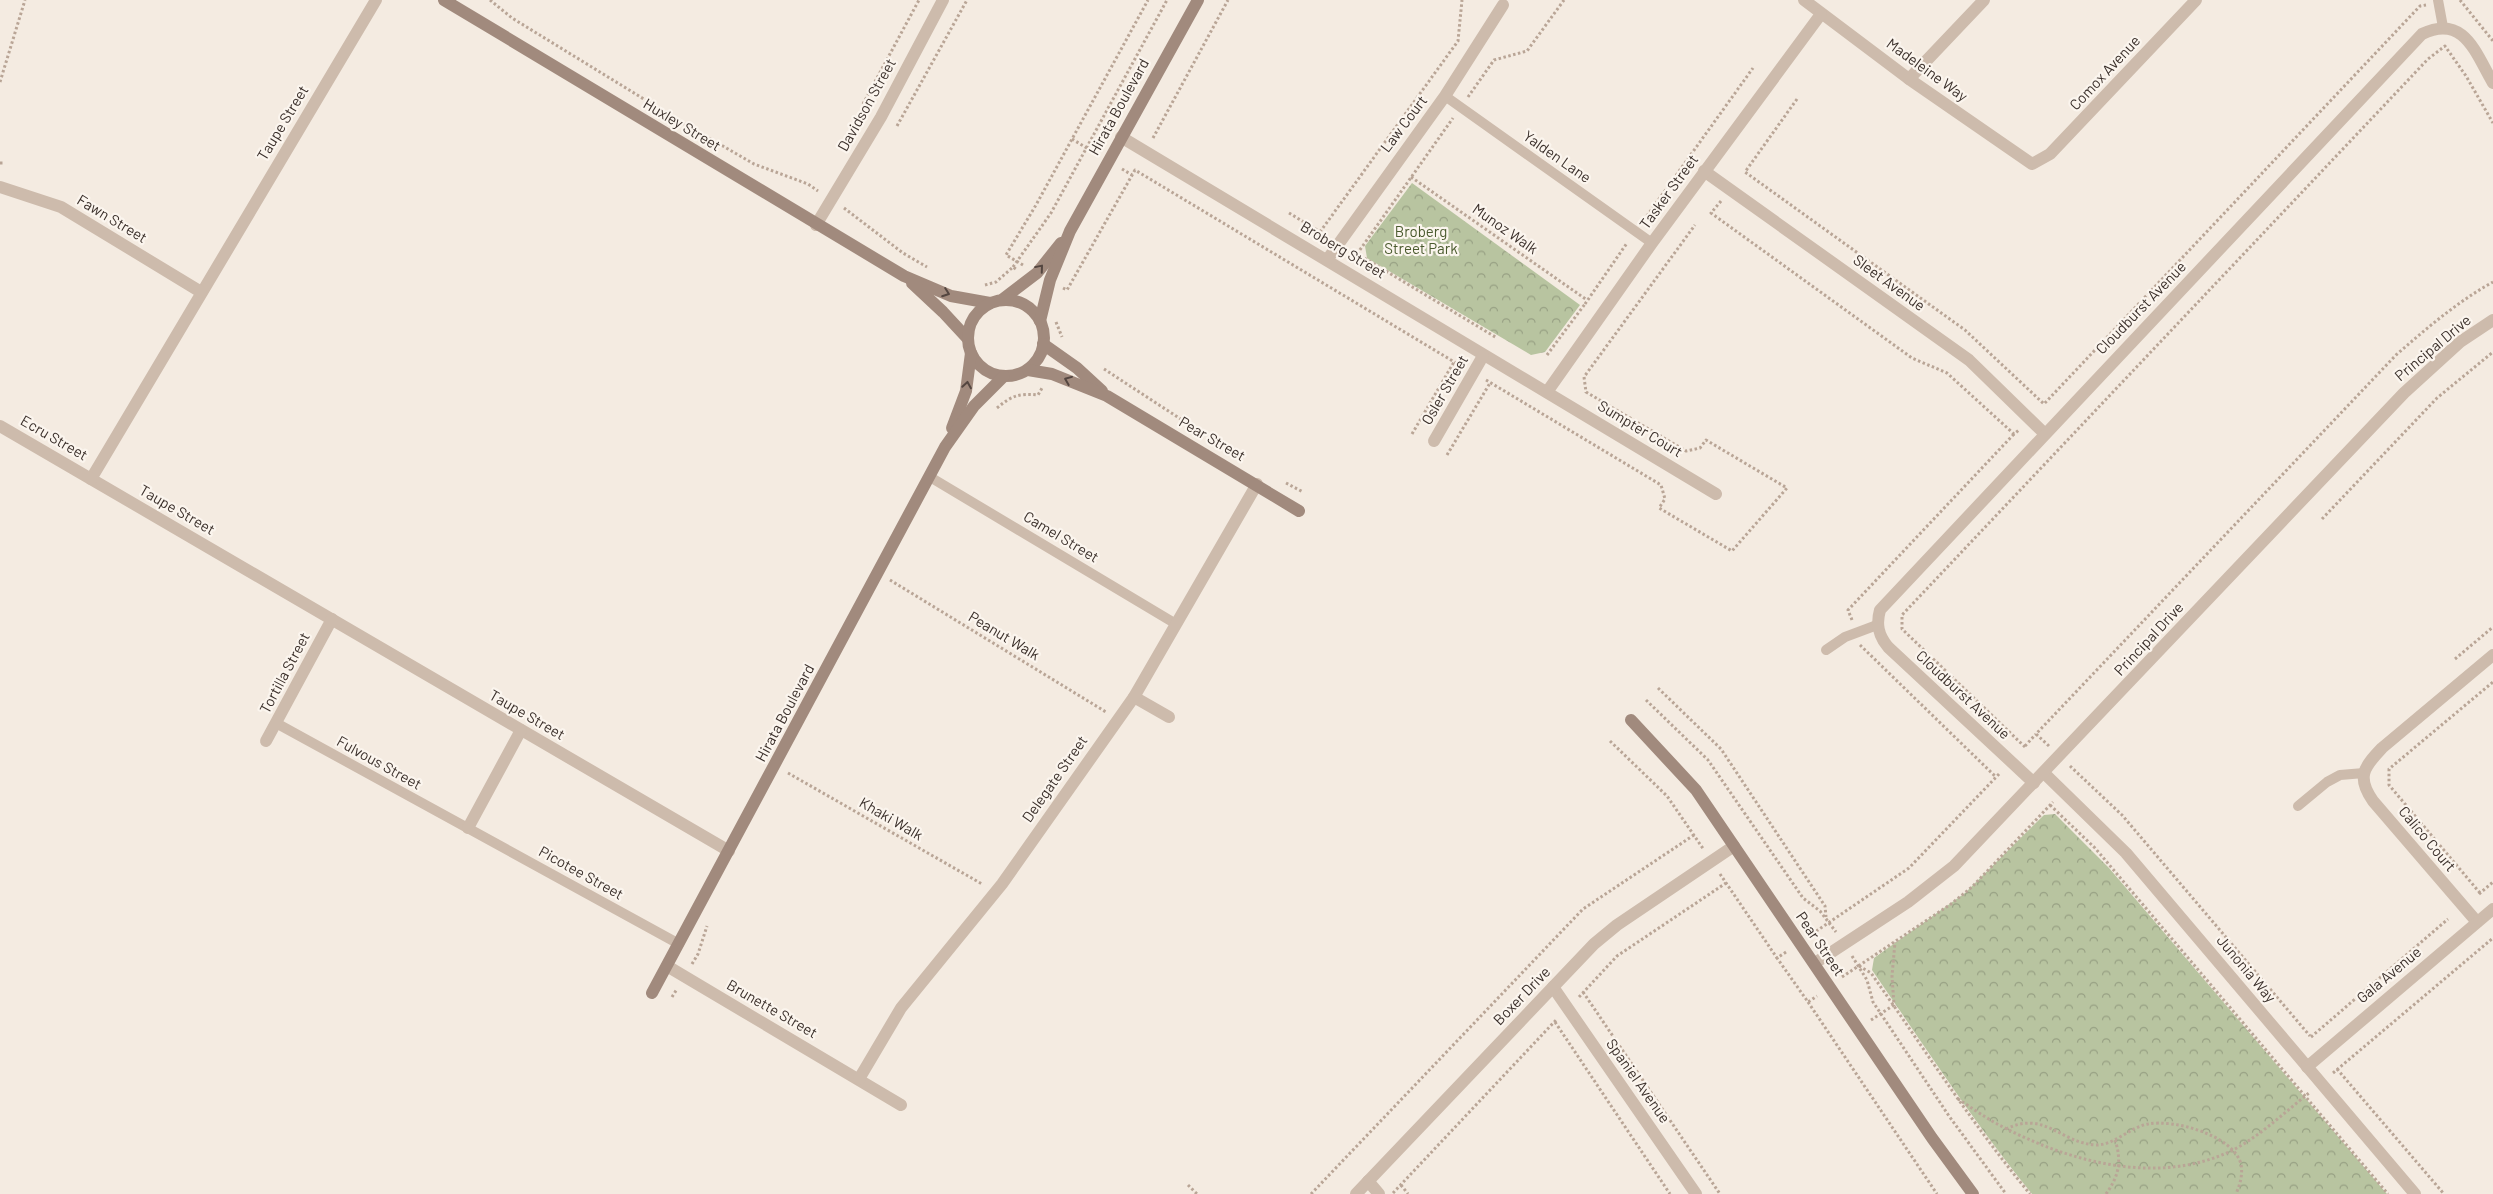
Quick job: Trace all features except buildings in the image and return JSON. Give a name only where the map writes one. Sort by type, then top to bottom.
[{"type":"street","name":"Taupe Street","points":[[376,0],[91,479],[729,851]]},
{"type":"street","name":"Huxley Street","points":[[444,0],[816,225],[904,276],[951,296],[990,303]]},
{"type":"street","name":"Davidson Street","points":[[816,225],[881,117],[943,0]]},
{"type":"street","name":"Hirata Boulevard","points":[[1040,321],[1050,280],[1070,231],[1198,0]]},
{"type":"street","name":"Madeleine Way","points":[[1804,0],[1909,79],[2032,164]]},
{"type":"street","points":[[1909,79],[1984,0]]},
{"type":"street","name":"Comox Avenue","points":[[2032,164],[2050,154],[2196,0]]},
{"type":"street","name":"Law Court","points":[[1327,260],[1445,96],[1504,5]]},
{"type":"street","name":"Tasker Street","points":[[1547,392],[1704,171],[1822,14]]},
{"type":"street","points":[[2443,27],[2454,28],[2464,34],[2493,83]]},
{"type":"street","name":"Cloudburst Avenue","points":[[2034,783],[1883,641],[1877,626],[1880,610],[1886,600],[2422,34],[2443,27]]},
{"type":"street","name":"Broberg Street","points":[[1121,138],[1327,260],[1483,356],[1547,392]]},
{"type":"street","name":"Sleet Avenue","points":[[1704,171],[1969,360],[2044,433]]},
{"type":"street","name":"Fawn Street","points":[[0,187],[61,207],[201,292]]},
{"type":"street","name":"Hirata Boulevard","points":[[1003,299],[1034,276],[1070,231]]},
{"type":"street","name":"Huxley Street","points":[[904,276],[944,312],[968,339]]},
{"type":"street","points":[[1003,299],[1016,301],[1028,306],[1043,326],[1044,344],[1036,361],[1028,370],[1016,375],[992,374],[981,367],[971,353],[968,339],[972,320],[980,310],[990,303],[1003,299]]},
{"type":"street","name":"Principal Drive","points":[[1814,963],[1933,884],[1954,866],[2404,393],[2460,342],[2493,320]]},
{"type":"street","name":"Pear Street","points":[[1044,344],[1077,368],[1107,396]]},
{"type":"street","name":"Hirata Boulevard","points":[[652,993],[945,447],[966,391],[971,353]]},
{"type":"street","name":"Osler Street","points":[[1434,441],[1483,356]]},
{"type":"street","name":"Pear Street","points":[[1028,370],[1050,374],[1107,396],[1257,484],[1299,511]]},
{"type":"street","name":"Hirata Boulevard","points":[[945,447],[974,406],[1004,376]]},
{"type":"street","name":"Sumpter Court","points":[[1547,392],[1716,494]]},
{"type":"street","name":"Ecru Street","points":[[0,426],[91,479]]},
{"type":"street","name":"Delegate Street","points":[[860,1079],[901,1008],[996,892],[1134,697],[1257,484]]},
{"type":"street","name":"Tortilla Street","points":[[266,741],[332,619]]},
{"type":"street","points":[[2364,772],[2367,764],[2382,748],[2493,655]]},
{"type":"street","points":[[1134,697],[1169,717]]},
{"type":"street","name":"Pear Street","points":[[1630,720],[1696,790],[1858,1029],[1973,1194]]},
{"type":"street","points":[[468,828],[521,730]]},
{"type":"street","name":"Calico Court","points":[[2364,772],[2364,786],[2373,801],[2477,922]]},
{"type":"street","name":"Junonia Way","points":[[2044,773],[2120,847],[2415,1194]]},
{"type":"street","name":"Boxer Drive","points":[[1356,1194],[1594,944],[1617,925],[1734,846]]},
{"type":"street","name":"Gala Avenue","points":[[2307,1067],[2493,909]]},
{"type":"street","name":"Brunette Street","points":[[667,966],[860,1079],[901,1106]]},
{"type":"street","name":"Spaniel Avenue","points":[[1552,987],[1696,1194]]},
{"type":"street","points":[[1368,1181],[1379,1194]]},
{"type":"lane","points":[[2439,1],[2443,27]]},
{"type":"lane","name":"Yalden Lane","points":[[1445,96],[1652,243]]},
{"type":"lane","name":"Camel Street","points":[[930,476],[1176,624]]},
{"type":"lane","points":[[1826,650],[1856,632],[1877,626]]},
{"type":"lane","name":"Fulvous Street","points":[[276,723],[468,828]]},
{"type":"lane","points":[[2298,806],[2340,775],[2364,772]]},
{"type":"lane","name":"Picotee Street","points":[[468,828],[679,944]]},
{"type":"path","points":[[0,82],[25,0]]},
{"type":"path","points":[[490,0],[512,18],[692,128]]},
{"type":"path","points":[[862,104],[919,0]]},
{"type":"path","points":[[897,126],[967,0]]},
{"type":"path","points":[[1034,276],[1006,255],[1036,206],[1148,0]]},
{"type":"path","points":[[982,286],[996,282],[1013,267],[1051,213],[1167,0]]},
{"type":"path","points":[[1135,170],[1228,0]]},
{"type":"path","points":[[1320,232],[1458,41],[1462,0]]},
{"type":"path","points":[[2460,0],[2493,41]]},
{"type":"path","points":[[1996,777],[1861,648],[1848,610],[2420,6],[2439,1]]},
{"type":"path","points":[[2025,747],[1902,629],[1902,615],[2428,59],[2445,46],[2466,76],[2493,123]]},
{"type":"path","points":[[1696,148],[1753,68]]},
{"type":"path","points":[[1797,99],[1745,172],[1711,213],[1912,358],[1947,373],[2014,434]]},
{"type":"path","points":[[708,138],[754,164],[808,184],[832,199],[903,253],[933,270]]},
{"type":"path","points":[[1745,172],[1965,330],[2044,404]]},
{"type":"path","name":"Munoz Walk","points":[[1411,177],[1587,300]]},
{"type":"path","points":[[1289,214],[1496,338]]},
{"type":"path","points":[[1013,267],[1034,276]]},
{"type":"path","points":[[1050,280],[1067,290]]},
{"type":"path","points":[[2444,1194],[2122,815],[2036,734],[2396,355],[2439,318],[2473,293],[2493,282]]},
{"type":"path","points":[[1053,314],[1066,344],[1060,356]]},
{"type":"path","points":[[2322,519],[2437,398],[2493,352]]},
{"type":"path","points":[[1412,434],[1454,362]]},
{"type":"path","points":[[1097,366],[1207,436]]},
{"type":"path","points":[[995,409],[1010,397],[1020,394],[1038,395],[1050,374]]},
{"type":"path","points":[[1447,456],[1490,383]]},
{"type":"path","points":[[1279,478],[1303,492]]},
{"type":"path","points":[[885,589],[894,572]]},
{"type":"path","name":"Peanut Walk","points":[[878,573],[1118,719]]},
{"type":"path","points":[[2455,659],[2493,627]]},
{"type":"path","points":[[2480,893],[2389,785],[2389,770],[2493,682]]},
{"type":"path","points":[[1646,700],[1708,760],[1802,898],[1826,917],[1826,906],[1721,749],[1658,688]]},
{"type":"path","points":[[1610,741],[1667,796],[1777,958]]},
{"type":"path","name":"Khaki Walk","points":[[781,780],[786,772],[996,892]]},
{"type":"path","points":[[2050,806],[2095,848],[2388,1194]]},
{"type":"path","points":[[1311,1194],[1583,909],[1694,835]]},
{"type":"path","points":[[2464,907],[2493,882]]},
{"type":"path","points":[[1392,1194],[1617,956],[1726,883]]},
{"type":"path","points":[[672,997],[698,954],[708,919]]},
{"type":"path","points":[[2310,1036],[2448,919]]},
{"type":"path","points":[[1958,1099],[2006,1128],[2050,1148],[2081,1158],[2120,1166],[2158,1169],[2184,1166],[2232,1150],[2258,1133],[2338,1069],[2493,938]]},
{"type":"path","points":[[1894,1005],[1892,976],[1895,942]]},
{"type":"path","points":[[2006,1194],[1954,1123],[1873,1002],[1867,980],[1858,965],[1872,973],[1958,1099],[2001,1159],[2030,1194]]},
{"type":"path","points":[[1583,992],[1720,1194]]},
{"type":"path","points":[[1808,1002],[1938,1194]]},
{"type":"path","points":[[1858,1029],[1894,1005]]},
{"type":"path","points":[[1555,1022],[1670,1194]]},
{"type":"path","points":[[2006,1128],[2022,1122],[2035,1122],[2050,1127],[2077,1142],[2100,1145],[2115,1140],[2132,1129],[2147,1124],[2166,1122],[2182,1124],[2200,1131],[2232,1150],[2241,1164],[2242,1175],[2236,1194]]},
{"type":"path","points":[[2106,1194],[2120,1166],[2115,1140]]},
{"type":"path","points":[[1188,1185],[1198,1194]]},
{"type":"path","points":[[1400,1185],[1408,1194]]},
{"type":"green space","name":"Broberg Street Park","points":[[1412,183],[1580,305],[1545,352],[1531,355],[1367,258],[1365,246]]},
{"type":"green space","points":[[2055,814],[2109,868],[2387,1194],[2032,1194],[1970,1112],[1872,970],[1874,958],[1965,893],[2044,815]]}]
